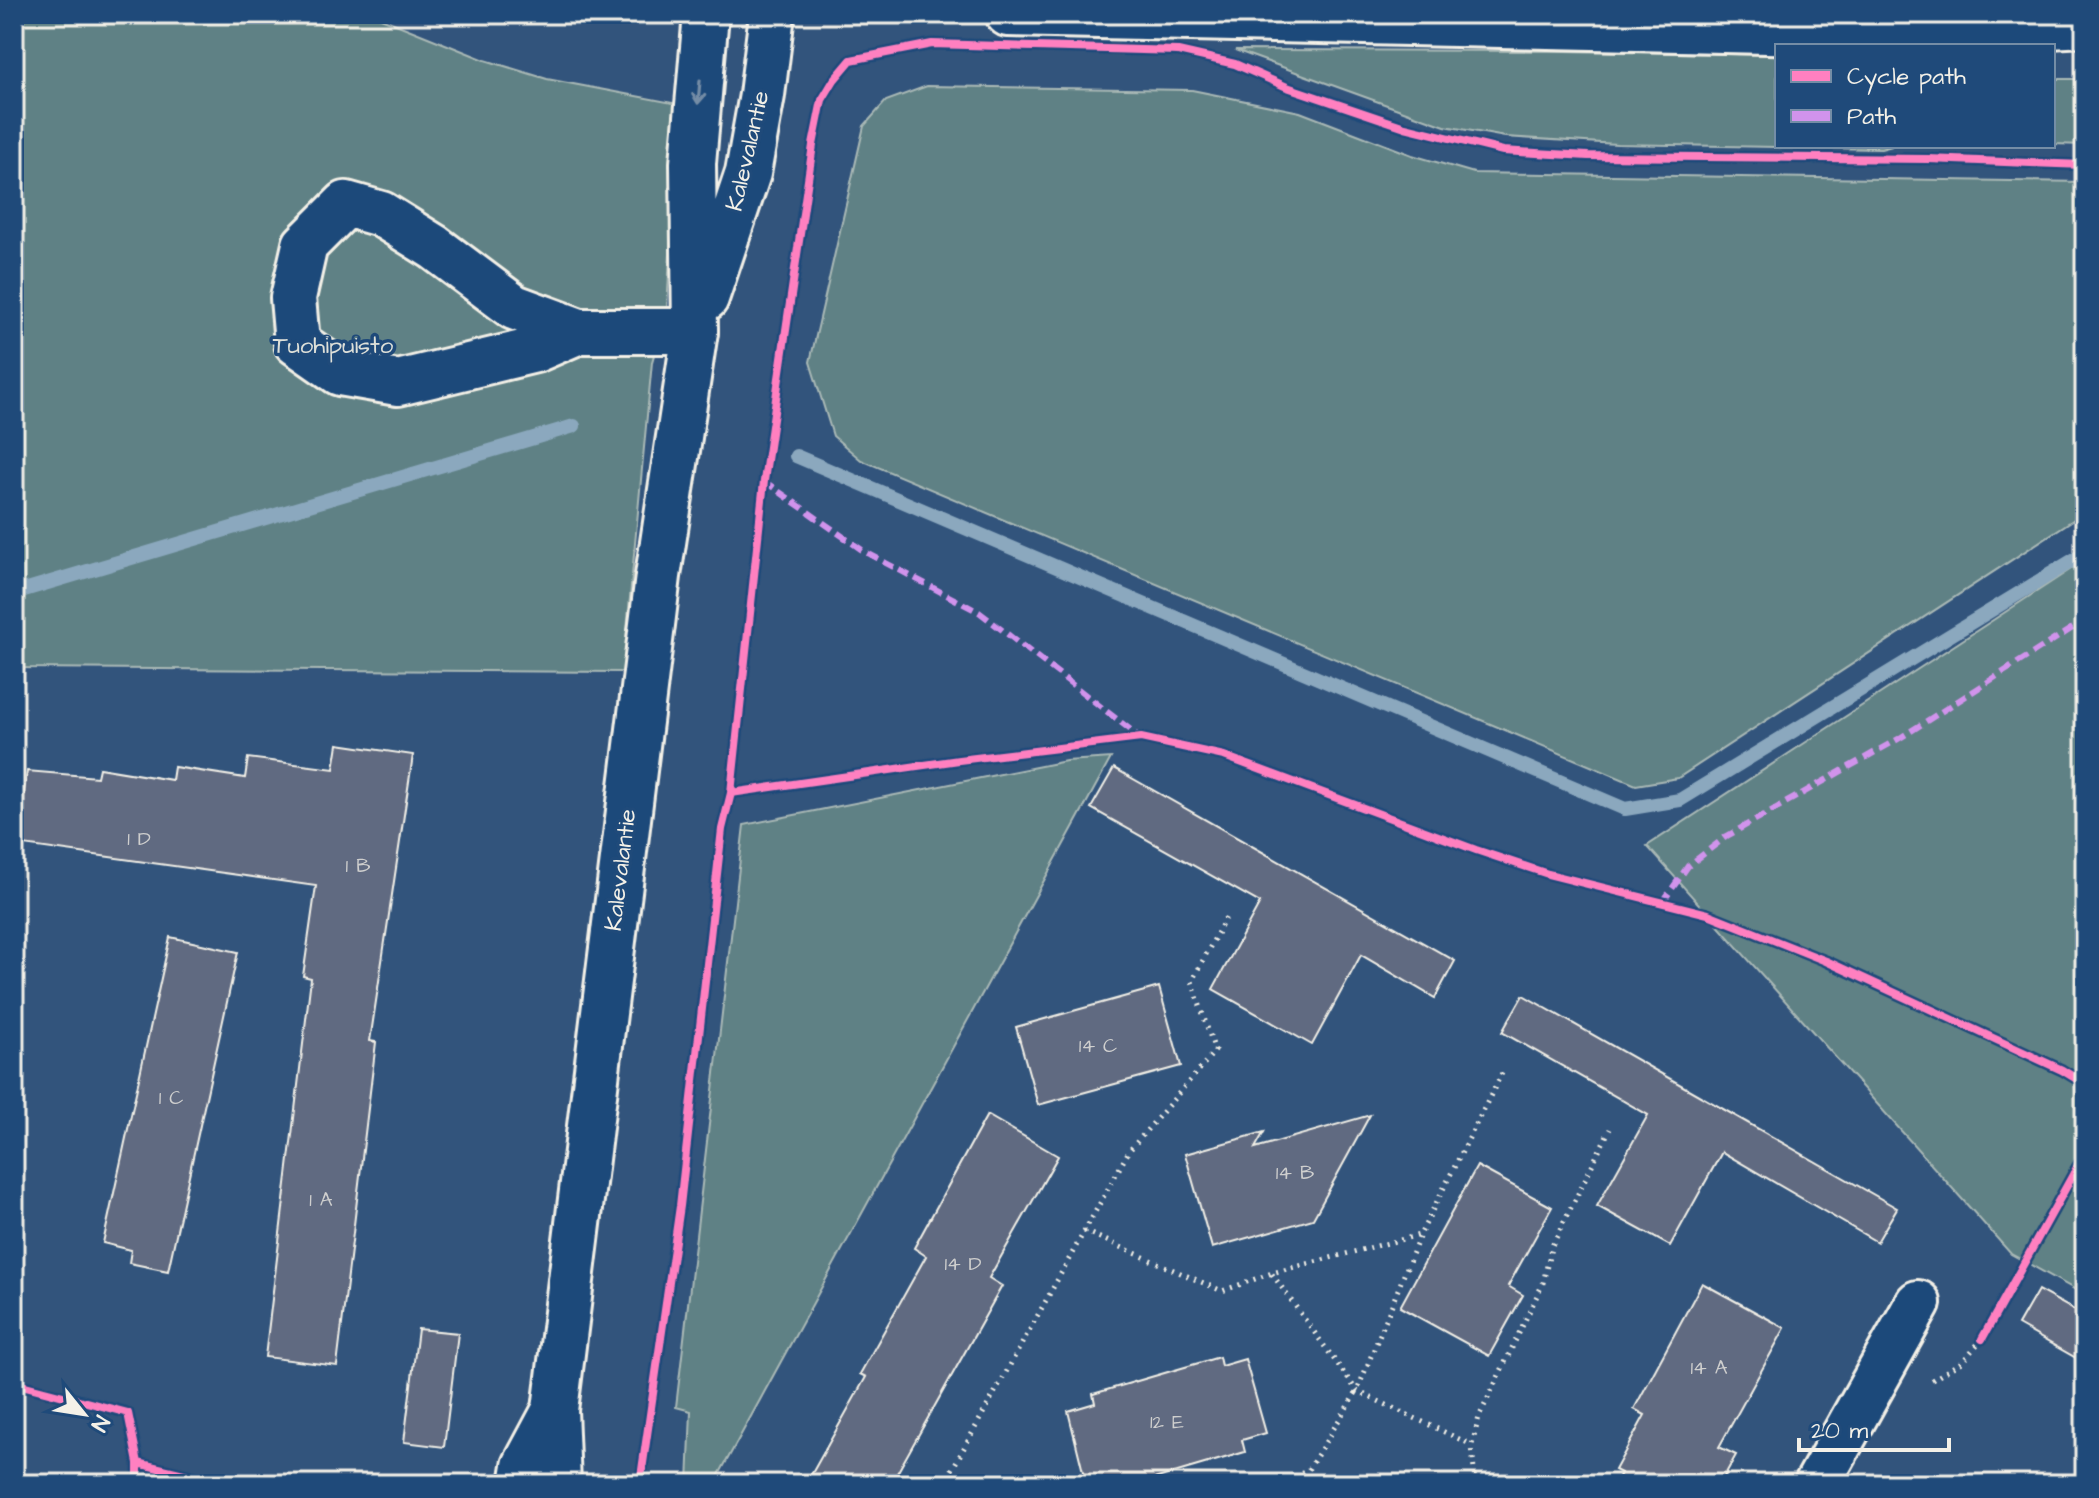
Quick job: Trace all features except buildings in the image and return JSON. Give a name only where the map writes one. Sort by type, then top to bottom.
[{"type":"main road","name":"Kalevalantie","points":[[558,1484],[555,1410],[658,576],[695,331],[693,163],[706,14]]},
{"type":"main road","name":"Kalevalantie","points":[[695,331],[748,173],[772,14]]},
{"type":"main road","points":[[1008,14],[1812,23],[1938,32],[2085,24]]},
{"type":"main road","points":[[579,331],[535,350],[398,383],[340,373],[297,343],[293,298],[305,245],[346,204],[381,214],[434,247],[514,307],[579,331],[695,331]]},
{"type":"main road","points":[[1817,1484],[1918,1303]]},
{"type":"main road","name":"Kalevalantie","points":[[522,1484],[525,1466],[555,1410]]},
{"type":"path","points":[[944,1484],[1129,1151],[1215,1051],[1192,981],[1228,913]]},
{"type":"path","points":[[1280,1484],[1308,1470],[1357,1391],[1420,1235],[1504,1069]]},
{"type":"path","points":[[1475,1484],[1472,1445],[1479,1417],[1543,1283],[1551,1248],[1610,1129]]},
{"type":"path","points":[[1084,1231],[1222,1291],[1272,1273],[1420,1235]]},
{"type":"path","points":[[1272,1273],[1357,1391],[1472,1445]]},
{"type":"path","points":[[1982,1339],[1990,1326]]},
{"type":"green space","name":"Tuohipuisto","points":[[14,14],[371,14],[485,60],[547,79],[678,104],[667,310],[652,362],[623,672],[14,668]]},
{"type":"green space","points":[[1235,50],[1775,55],[1775,147],[1617,144],[1505,137],[1445,126]]},
{"type":"green space","points":[[2055,79],[2085,79],[2085,145],[2055,144]]},
{"type":"green space","points":[[927,86],[1192,90],[1300,112],[1412,155],[1474,173],[2085,182],[2085,512],[1678,778],[1636,785],[861,460],[833,436],[810,362],[864,126],[886,101]]},
{"type":"green space","points":[[2085,560],[2085,1295],[2011,1254],[1647,846]]},
{"type":"green space","points":[[1111,758],[714,1484],[688,1484],[691,1411],[676,1407],[744,825],[1066,761]]},
{"type":"waterway","points":[[14,593],[574,426]]},
{"type":"waterway","points":[[796,456],[1625,809],[1680,800],[2085,553]]},
{"type":"marked path","points":[[764,481],[865,552],[979,612],[1141,738]]},
{"type":"marked path","points":[[1662,903],[1688,866],[1727,836],[1900,738],[2085,620]]},
{"type":"cycle path","points":[[640,1484],[680,1206],[722,829],[731,793],[764,481],[813,145],[822,100],[851,60],[932,44],[1178,51],[1235,64],[1287,87],[1405,127],[1503,151],[1588,156],[1928,159],[2085,165]]},
{"type":"cycle path","points":[[731,793],[1141,738],[1224,756],[1548,874],[1708,914],[1826,961],[2062,1070],[2085,1084]]},
{"type":"cycle path","points":[[1982,1339],[2085,1153]]},
{"type":"cycle path","points":[[14,1383],[128,1413],[138,1463]]},
{"type":"cycle path","points":[[138,1484],[138,1463],[225,1484]]}]
